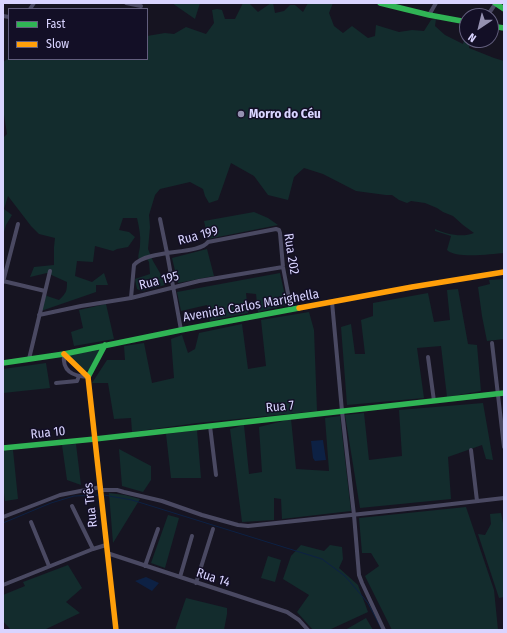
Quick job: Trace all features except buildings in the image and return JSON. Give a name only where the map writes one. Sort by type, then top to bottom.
[{"type":"main road","points":[[380,3],[459,21]]},
{"type":"main road","points":[[496,3],[504,9]]},
{"type":"main road","name":"Avenida Carlos Marighella","points":[[3,363],[64,354],[292,309],[504,272]]},
{"type":"main road","points":[[64,354],[88,377],[105,345]]},
{"type":"main road","name":"Rua Três","points":[[88,377],[116,630]]},
{"type":"main road","name":"Rua 7","points":[[94,439],[501,393]]},
{"type":"main road","name":"Rua 10","points":[[3,448],[94,439]]},
{"type":"street","points":[[126,3],[141,6]]},
{"type":"street","points":[[429,15],[436,3]]},
{"type":"street","points":[[160,220],[181,330]]},
{"type":"street","points":[[18,224],[3,281],[45,291]]},
{"type":"street","name":"Rua 202","points":[[273,229],[276,228],[280,233],[283,267],[292,309]]},
{"type":"street","name":"Rua 199","points":[[131,298],[132,273],[135,263],[167,253],[199,248],[206,245],[208,242],[273,229]]},
{"type":"street","name":"Rua 195","points":[[40,315],[81,306],[131,298],[199,281],[283,267]]},
{"type":"street","points":[[29,359],[50,270]]},
{"type":"street","points":[[332,302],[360,579],[384,630]]},
{"type":"street","points":[[492,343],[501,393],[504,447]]},
{"type":"street","points":[[64,354],[63,362],[66,369],[73,374],[88,377]]},
{"type":"street","points":[[428,358],[434,401]]},
{"type":"street","points":[[56,383],[77,381],[79,376]]},
{"type":"street","points":[[210,426],[216,475]]},
{"type":"street","points":[[471,450],[477,501]]},
{"type":"street","points":[[3,517],[60,495],[101,488],[117,490],[162,501],[202,515],[244,525],[275,523],[504,498]]},
{"type":"street","points":[[72,506],[93,549]]},
{"type":"street","points":[[31,522],[49,566]]},
{"type":"street","points":[[145,566],[158,529]]},
{"type":"street","points":[[196,583],[213,529]]},
{"type":"street","points":[[180,577],[192,536]]},
{"type":"street","points":[[3,585],[106,545]]},
{"type":"street","name":"Rua 14","points":[[107,553],[287,612],[299,620],[308,630]]},
{"type":"green space","points":[[172,3],[200,3],[195,19]]},
{"type":"green space","points":[[243,3],[249,3],[258,12],[273,3],[275,13],[284,11],[290,5],[295,5],[303,12],[308,3],[333,3],[329,13],[334,26],[343,33],[352,26],[368,38],[375,36],[376,25],[399,32],[412,30],[424,31],[431,20],[436,19],[435,26],[445,35],[459,42],[459,48],[469,48],[504,61],[504,253],[466,255],[452,253],[447,250],[451,236],[435,231],[435,229],[454,235],[474,233],[453,216],[425,203],[411,201],[407,203],[392,195],[356,191],[323,174],[304,168],[294,177],[288,200],[268,195],[254,176],[231,163],[218,200],[209,203],[203,189],[190,182],[160,189],[155,195],[149,215],[150,227],[148,249],[165,285],[142,291],[137,289],[135,279],[150,274],[149,262],[145,256],[139,261],[140,238],[137,218],[123,218],[119,230],[129,232],[135,237],[128,247],[113,251],[95,246],[93,262],[77,261],[75,276],[92,282],[104,273],[108,285],[96,285],[96,292],[41,311],[46,295],[59,300],[66,292],[67,282],[47,273],[30,277],[34,267],[54,265],[55,238],[39,234],[8,196],[4,209],[12,215],[3,232],[3,138],[7,134],[3,113],[3,62],[8,59],[8,60],[148,60],[148,36],[165,33],[174,34],[186,27],[206,34],[214,23],[212,10],[222,10],[225,19],[235,19]]},
{"type":"green space","points":[[254,212],[268,218],[278,225],[208,239],[204,221]]},
{"type":"green space","points":[[207,249],[214,276],[178,283],[172,258]]},
{"type":"green space","points":[[280,273],[287,305],[258,312],[256,294],[246,293],[248,313],[210,321],[207,305],[181,311],[177,292]]},
{"type":"green space","points":[[504,279],[504,339],[487,341],[478,287],[490,284],[489,280]]},
{"type":"green space","points":[[458,289],[468,344],[477,345],[481,391],[447,397],[441,346],[417,348],[424,398],[347,405],[341,327],[351,324],[355,354],[365,354],[361,320],[373,316],[373,303],[428,293],[434,322],[450,320],[447,290]]},
{"type":"green space","points":[[106,304],[114,339],[74,346],[71,332],[83,328],[79,310]]},
{"type":"green space","points":[[309,312],[314,330],[317,411],[197,423],[132,432],[131,418],[114,419],[108,383],[92,383],[107,360],[125,360],[124,346],[144,343],[152,383],[174,378],[171,339],[182,335],[188,353],[195,349],[199,333],[242,324],[248,369],[266,366],[261,320]]},
{"type":"green space","points":[[101,348],[89,370],[85,371],[70,357],[70,355]]},
{"type":"green space","points":[[46,363],[50,388],[3,393],[3,369]]},
{"type":"green space","points":[[483,403],[493,460],[486,459],[482,445],[448,457],[451,499],[360,508],[345,415],[364,413],[369,460],[402,456],[399,410]]},
{"type":"green space","points":[[340,416],[351,511],[282,519],[281,499],[274,498],[274,520],[242,522],[230,429],[244,425],[249,474],[262,472],[259,427],[291,419],[296,469],[329,471],[325,418]]},
{"type":"green space","points":[[197,430],[201,478],[171,478],[166,434]]},
{"type":"green space","points":[[76,444],[81,485],[67,480],[62,445]]},
{"type":"green space","points":[[119,449],[151,466],[151,480],[143,492],[122,486]]},
{"type":"green space","points":[[13,450],[18,499],[5,501],[3,485],[3,451]]},
{"type":"green space","points":[[109,493],[140,499],[113,543]]},
{"type":"green space","points":[[466,507],[494,590],[498,630],[392,630],[365,576],[379,566],[371,553],[362,553],[359,518]]},
{"type":"green space","points":[[501,513],[504,528],[504,597],[499,598],[478,534],[485,535],[491,524],[490,514]]},
{"type":"green space","points":[[168,515],[179,518],[165,568],[151,563]]},
{"type":"green space","points":[[301,545],[324,551],[330,545],[342,547],[343,559],[339,568],[358,585],[368,612],[329,630],[313,630],[297,612],[309,595],[283,579],[291,556]]},
{"type":"green space","points":[[268,556],[281,560],[275,582],[261,578]]},
{"type":"green space","points":[[68,565],[82,588],[66,602],[80,613],[44,630],[10,630],[3,621],[3,595],[25,586],[23,582]]},
{"type":"green space","points":[[186,598],[227,608],[224,630],[175,630]]},
{"type":"green space","points":[[366,618],[373,630],[345,630]]},
{"type":"water","points":[[323,440],[326,460],[315,461],[313,458],[311,441]]},
{"type":"water","points":[[146,577],[159,583],[152,591],[135,581]]},
{"type":"waterway","points":[[3,523],[51,503],[74,496],[99,495]]},
{"type":"waterway","points":[[104,495],[132,500],[322,559],[345,576],[368,603],[382,630]]},
{"type":"traffic: fast","points":[[380,3],[459,21]]},
{"type":"traffic: fast","points":[[495,3],[504,9]]},
{"type":"traffic: fast","points":[[499,27],[504,28]]},
{"type":"traffic: fast","points":[[3,363],[64,354],[299,308]]},
{"type":"traffic: fast","points":[[88,377],[105,345]]},
{"type":"traffic: fast","points":[[3,448],[504,393]]},
{"type":"traffic: slow","points":[[299,308],[504,272]]},
{"type":"traffic: slow","points":[[64,354],[88,377],[116,630]]},
{"type":"place","name":"Morro do Céu","points":[[241,114]]}]
